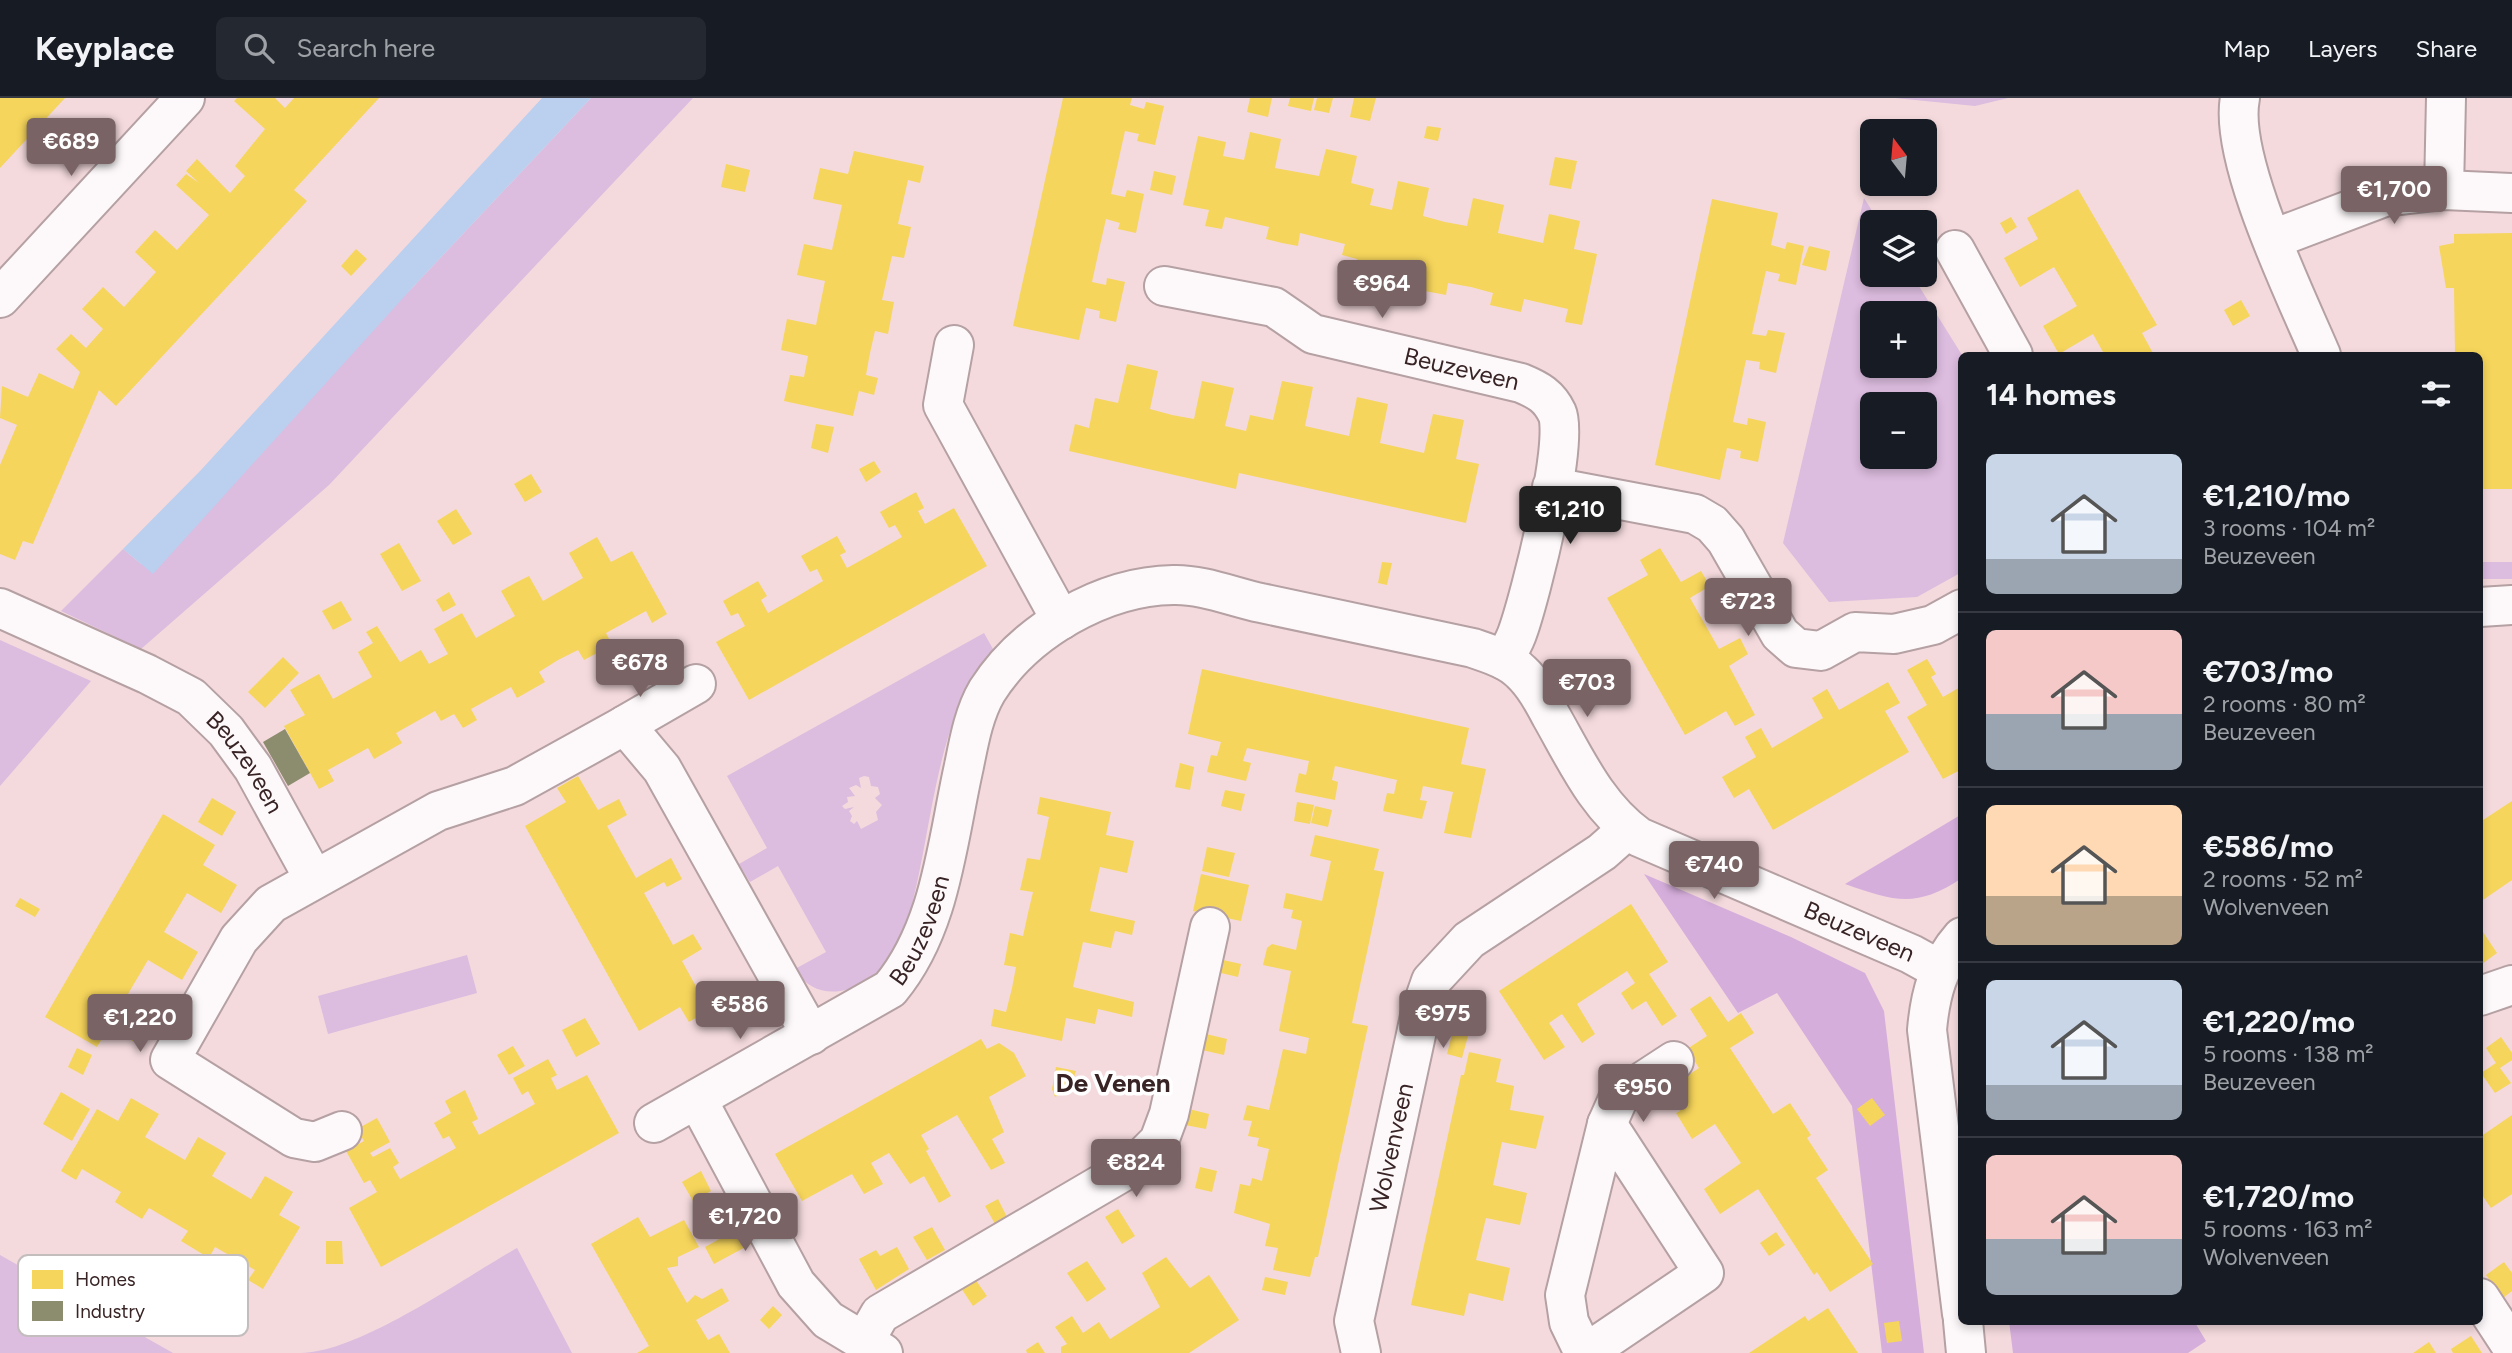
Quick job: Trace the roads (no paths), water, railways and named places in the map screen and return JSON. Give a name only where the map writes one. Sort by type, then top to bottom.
[{"type":"street","points":[[0,298],[185,98]]},
{"type":"street","points":[[2240,98],[2239,132],[2246,165],[2320,352]]},
{"type":"street","points":[[2444,190],[2446,98]]},
{"type":"street","points":[[2273,239],[2384,197],[2444,190],[2512,193]]},
{"type":"street","points":[[1955,250],[2011,352]]},
{"type":"street","name":"Beuzeveen","points":[[1164,286],[1275,307],[1313,334],[1521,383],[1544,393],[1559,415],[1560,443],[1528,598],[1518,633],[1504,660]]},
{"type":"street","points":[[954,345],[943,405],[1061,620]]},
{"type":"street","points":[[1552,487],[1695,514],[1712,524],[1726,540],[1780,634],[1796,648],[1821,651],[1855,632],[1894,634],[1933,625],[1958,611]]},
{"type":"street","name":"Beuzeveen","points":[[811,1035],[890,989],[908,967],[932,912],[978,712],[987,692],[1015,657],[1061,620],[1082,608],[1141,588],[1176,584],[1473,648],[1504,660],[1521,671],[1536,690],[1595,793],[1628,829],[1639,837],[1911,954],[1940,970]]},
{"type":"street","points":[[2483,607],[2512,605]]},
{"type":"street","name":"Beuzeveen","points":[[0,608],[147,674],[191,697],[226,731],[253,768],[314,879]]},
{"type":"street","points":[[342,1131],[315,1142],[294,1138],[170,1060],[239,939],[271,904],[314,879],[438,811],[515,786],[696,684]]},
{"type":"street","points":[[625,725],[662,769],[811,1035],[654,1123]]},
{"type":"street","name":"Wolvenveen","points":[[1361,1353],[1354,1321],[1422,1007],[1431,981],[1469,940],[1602,852],[1628,829]]},
{"type":"street","points":[[697,1100],[796,1284],[828,1320],[874,1348],[880,1314],[1136,1164],[1159,1141],[1170,1114],[1210,927]]},
{"type":"street","points":[[1958,943],[1940,970],[1931,992],[1927,1030],[1958,1282]]},
{"type":"street","points":[[2483,995],[2512,985]]},
{"type":"street","points":[[1607,1124],[1704,1273],[1585,1353],[1569,1322],[1565,1295],[1607,1124],[1619,1097],[1674,1061]]},
{"type":"street","points":[[2483,1303],[2512,1347]]},
{"type":"street","points":[[1963,1325],[1966,1353]]},
{"type":"water","points":[[542,98],[591,98],[413,287],[153,574],[123,549],[201,470]]},
{"type":"district","name":"De Venen","points":[[1113,1083]]}]
